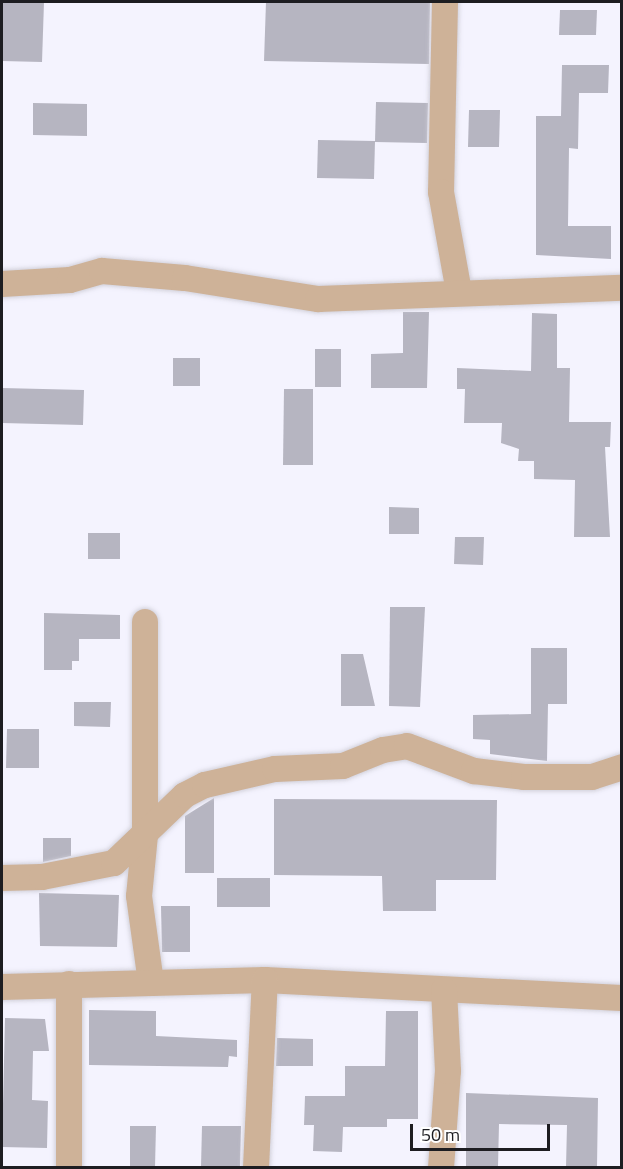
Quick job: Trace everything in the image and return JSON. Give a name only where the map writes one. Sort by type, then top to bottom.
[{"type":"street","points":[[445,2],[441,192],[459,292]]},
{"type":"street","points":[[2,284],[69,280],[102,271],[185,278],[318,299],[459,292],[621,288]]},
{"type":"street","points":[[145,622],[145,835],[139,896],[151,982]]},
{"type":"street","points":[[2,878],[42,877],[114,863],[175,803],[205,785],[274,769],[343,766],[383,750],[407,746],[474,771],[524,777],[592,777],[621,767]]},
{"type":"street","points":[[256,1167],[265,980]]},
{"type":"street","points":[[2,987],[265,980],[621,998]]},
{"type":"street","points":[[69,984],[69,1167]]},
{"type":"street","points":[[441,1167],[448,1071],[444,990]]},
{"type":"building","points":[[2,2],[44,2],[42,62],[2,61]]},
{"type":"building","points":[[266,2],[430,2],[429,64],[264,61]]},
{"type":"building","points":[[560,10],[597,10],[596,35],[559,35]]},
{"type":"building","points":[[562,65],[609,65],[608,93],[579,93],[578,149],[569,148],[568,226],[611,226],[611,259],[536,255],[536,116],[561,116]]},
{"type":"building","points":[[376,102],[428,103],[427,143],[375,142]]},
{"type":"building","points":[[33,103],[87,104],[87,136],[33,135]]},
{"type":"building","points":[[469,110],[500,110],[499,147],[468,147]]},
{"type":"building","points":[[318,140],[375,141],[374,179],[317,178]]},
{"type":"building","points":[[403,312],[429,312],[427,388],[371,388],[371,354],[403,353]]},
{"type":"building","points":[[532,313],[557,314],[557,368],[570,368],[569,422],[611,422],[610,447],[605,447],[610,537],[574,537],[575,480],[534,479],[534,461],[518,461],[519,449],[501,443],[502,423],[464,423],[465,389],[457,389],[457,368],[531,371]]},
{"type":"building","points":[[315,349],[341,349],[341,387],[315,387]]},
{"type":"building","points":[[173,358],[200,358],[200,386],[173,386]]},
{"type":"building","points":[[2,388],[84,390],[83,425],[2,423]]},
{"type":"building","points":[[284,389],[313,389],[313,465],[283,465]]},
{"type":"building","points":[[389,507],[419,508],[419,534],[389,534]]},
{"type":"building","points":[[88,533],[120,533],[120,559],[88,559]]},
{"type":"building","points":[[455,537],[484,537],[483,565],[454,564]]},
{"type":"building","points":[[390,607],[425,607],[420,707],[389,706]]},
{"type":"building","points":[[44,613],[120,615],[120,639],[79,639],[79,661],[72,661],[72,670],[44,670]]},
{"type":"building","points":[[531,648],[567,648],[567,704],[548,704],[547,761],[490,754],[490,740],[473,739],[473,715],[531,714]]},
{"type":"building","points":[[341,654],[363,654],[375,706],[341,706]]},
{"type":"building","points":[[74,702],[111,702],[110,727],[74,726]]},
{"type":"building","points":[[7,729],[39,729],[39,768],[6,768]]},
{"type":"building","points":[[214,798],[214,873],[185,873],[185,816]]},
{"type":"building","points":[[274,799],[497,800],[496,880],[436,880],[436,911],[383,911],[382,876],[274,875]]},
{"type":"building","points":[[43,838],[71,838],[71,856],[43,862]]},
{"type":"building","points":[[217,878],[270,878],[270,907],[217,907]]},
{"type":"building","points":[[39,893],[119,895],[117,947],[40,946]]},
{"type":"building","points":[[161,906],[190,906],[190,952],[162,952]]},
{"type":"building","points":[[89,1010],[156,1011],[156,1036],[237,1040],[237,1057],[229,1056],[228,1067],[89,1065]]},
{"type":"building","points":[[386,1011],[418,1011],[418,1119],[387,1119],[387,1127],[343,1127],[342,1152],[313,1151],[314,1125],[304,1125],[305,1096],[345,1096],[345,1066],[385,1066]]},
{"type":"building","points":[[5,1018],[45,1019],[49,1051],[33,1051],[32,1100],[48,1101],[47,1148],[2,1147]]},
{"type":"building","points":[[277,1038],[313,1039],[313,1066],[276,1066]]},
{"type":"building","points":[[466,1093],[598,1098],[597,1167],[566,1167],[567,1125],[499,1124],[498,1167],[466,1167]]},
{"type":"building","points":[[130,1126],[156,1126],[155,1167],[130,1167]]},
{"type":"building","points":[[202,1126],[241,1126],[240,1167],[201,1167]]}]
